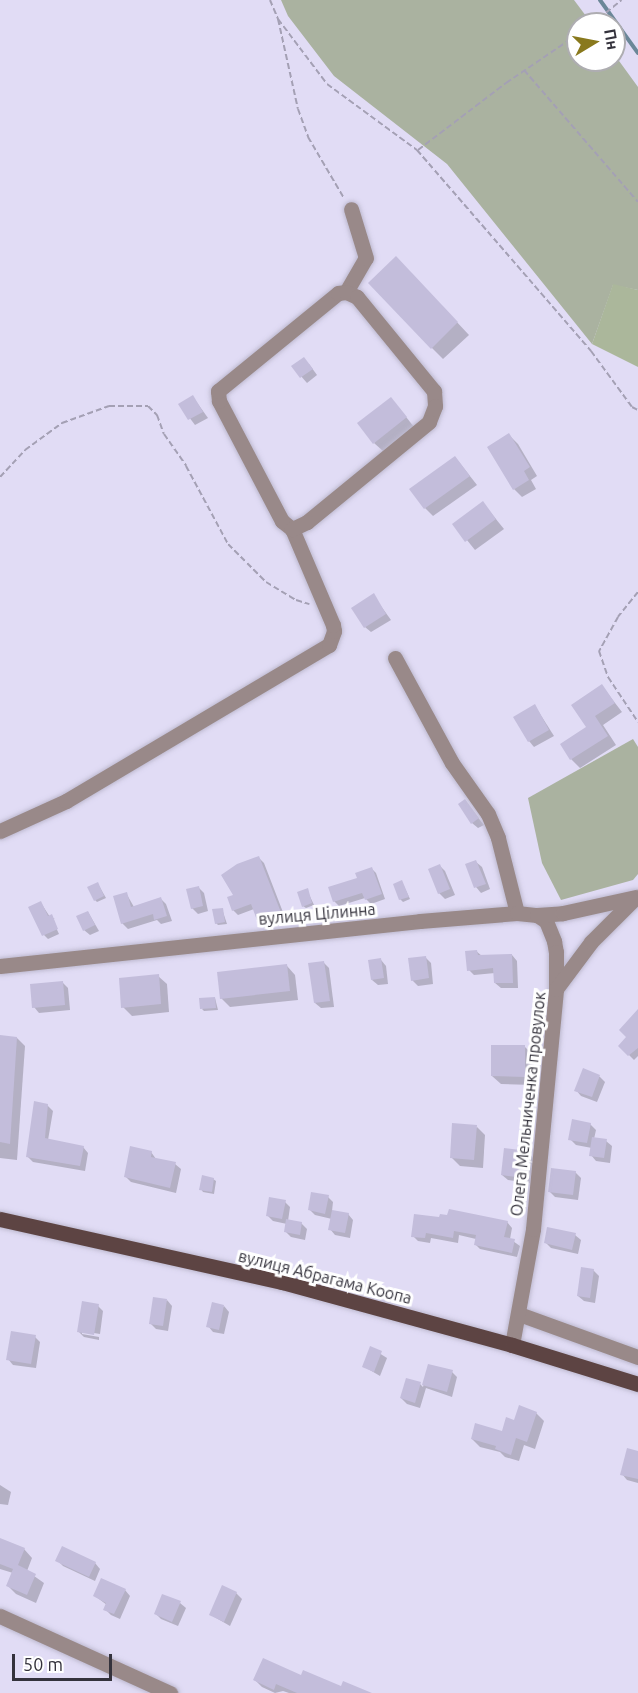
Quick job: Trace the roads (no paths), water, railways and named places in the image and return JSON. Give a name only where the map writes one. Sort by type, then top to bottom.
[{"type":"main road","name":"вулиця Абрагама Коопа","points":[[0,1219],[282,1282],[513,1345],[638,1384]]},
{"type":"street","points":[[346,292],[366,258],[351,209]]},
{"type":"street","points":[[0,831],[66,801],[323,651],[328,645],[334,632],[292,529],[282,521],[219,401],[218,391],[338,293],[346,292],[357,297],[434,391],[435,406],[429,422],[307,522],[292,529]]},
{"type":"street","points":[[395,658],[452,763],[488,814],[498,838],[517,913]]},
{"type":"street","name":"вулиця Цілинна","points":[[0,966],[256,937],[517,913],[537,915],[563,913],[637,896]]},
{"type":"street","name":"Олега Мельниченка провулок","points":[[513,1345],[533,1229],[556,989],[591,942],[637,896]]},
{"type":"street","points":[[537,915],[546,921],[554,941],[556,989]]},
{"type":"street","points":[[519,1314],[638,1357]]},
{"type":"street","points":[[0,1616],[170,1693]]},
{"type":"waterway","points":[[600,0],[638,53]]}]
